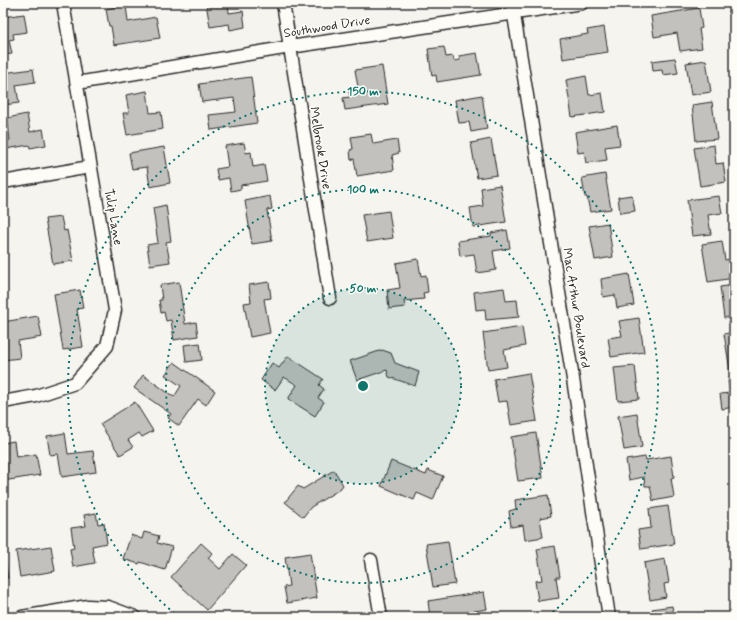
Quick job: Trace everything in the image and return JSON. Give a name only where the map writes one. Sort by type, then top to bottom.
[{"type":"street","name":"Tulip Lane","points":[[3,402],[36,396],[75,383],[107,346],[115,310],[63,3]]},
{"type":"street","name":"Melbrook Drive","points":[[283,3],[330,298]]},
{"type":"street","name":"Southwood Drive","points":[[77,83],[513,8],[582,3]]},
{"type":"street","name":"Mac Arthur Boulevard","points":[[513,8],[573,379],[609,617]]},
{"type":"street","points":[[3,182],[90,167]]},
{"type":"street","points":[[371,560],[381,617]]},
{"type":"street","points":[[22,617],[88,606],[108,607],[135,617]]},
{"type":"building","points":[[206,3],[228,3],[229,13],[243,11],[245,27],[230,30],[229,24],[210,27]]},
{"type":"building","points":[[331,3],[362,3],[332,8]]},
{"type":"building","points":[[126,5],[128,22],[156,17],[160,38],[114,45],[106,9]]},
{"type":"building","points":[[699,8],[702,28],[699,29],[702,48],[680,51],[677,33],[654,37],[651,16]]},
{"type":"building","points":[[24,14],[27,32],[13,34],[14,39],[9,40],[12,54],[3,55],[3,17]]},
{"type":"building","points":[[604,27],[608,52],[563,59],[560,39],[588,34],[587,30]]},
{"type":"building","points":[[444,47],[446,57],[453,56],[454,61],[460,60],[459,56],[477,53],[481,75],[437,82],[436,75],[432,76],[428,49]]},
{"type":"building","points":[[675,58],[678,73],[663,75],[662,70],[653,71],[652,61]]},
{"type":"building","points":[[706,60],[711,92],[691,95],[686,63]]},
{"type":"building","points":[[382,66],[388,104],[345,110],[343,98],[350,97],[348,89],[358,87],[355,70]]},
{"type":"building","points":[[33,69],[35,82],[16,85],[19,103],[3,105],[3,73]]},
{"type":"building","points":[[586,76],[589,95],[602,93],[605,112],[572,117],[566,80]]},
{"type":"building","points":[[251,77],[257,123],[211,130],[209,115],[236,112],[234,98],[202,102],[199,84]]},
{"type":"building","points":[[147,91],[150,113],[161,112],[163,129],[127,135],[123,113],[129,113],[126,95]]},
{"type":"building","points":[[482,95],[487,129],[471,132],[469,122],[459,123],[455,100]]},
{"type":"building","points":[[712,102],[717,139],[696,141],[692,105]]},
{"type":"building","points":[[27,114],[30,132],[43,129],[46,145],[30,148],[29,145],[6,149],[5,141],[10,140],[7,118]]},
{"type":"building","points":[[617,125],[620,145],[605,147],[607,160],[586,163],[584,152],[578,153],[575,132]]},
{"type":"building","points":[[371,134],[373,144],[397,140],[399,153],[392,155],[394,170],[357,176],[354,159],[351,160],[350,150],[353,149],[351,137]]},
{"type":"building","points":[[491,139],[497,175],[477,178],[471,143]]},
{"type":"building","points":[[244,143],[246,153],[251,152],[253,167],[264,165],[267,181],[241,185],[241,189],[231,191],[229,178],[218,180],[216,169],[228,167],[225,146]]},
{"type":"building","points":[[714,145],[716,164],[723,163],[726,182],[700,186],[694,148]]},
{"type":"building","points":[[164,147],[170,183],[150,187],[147,167],[132,169],[129,153]]},
{"type":"building","points":[[605,174],[611,209],[590,212],[587,197],[585,197],[582,178]]},
{"type":"building","points":[[500,185],[506,222],[473,227],[470,208],[483,206],[481,188]]},
{"type":"building","points":[[632,195],[635,211],[620,213],[618,197]]},
{"type":"building","points":[[270,196],[272,209],[267,210],[272,241],[252,244],[245,201]]},
{"type":"building","points":[[719,196],[722,213],[708,215],[711,234],[692,236],[687,200]]},
{"type":"building","points":[[166,205],[171,241],[166,242],[170,262],[150,265],[147,245],[158,243],[153,208]]},
{"type":"building","points":[[389,211],[393,238],[367,242],[362,215]]},
{"type":"building","points":[[61,217],[64,231],[67,230],[73,261],[53,264],[45,219]]},
{"type":"building","points":[[608,223],[613,257],[595,260],[589,226]]},
{"type":"building","points":[[507,230],[510,248],[493,251],[496,270],[477,273],[474,254],[460,256],[458,241],[491,236],[491,233]]},
{"type":"building","points":[[722,241],[725,260],[734,258],[734,278],[708,282],[702,244]]},
{"type":"building","points":[[418,259],[421,276],[426,275],[428,292],[423,293],[424,299],[404,301],[405,307],[389,309],[387,290],[400,288],[396,263]]},
{"type":"building","points":[[629,274],[634,305],[617,308],[615,295],[603,297],[601,279]]},
{"type":"building","points":[[179,282],[185,324],[196,322],[198,336],[174,340],[171,320],[166,321],[164,312],[161,313],[159,300],[162,300],[160,285]]},
{"type":"building","points":[[269,282],[271,298],[264,299],[270,333],[250,337],[244,303],[251,302],[249,285]]},
{"type":"building","points":[[734,285],[734,317],[724,318],[720,287]]},
{"type":"building","points":[[504,288],[506,301],[517,300],[519,317],[486,320],[485,309],[476,310],[474,292]]},
{"type":"building","points":[[80,290],[83,308],[77,309],[83,347],[63,350],[54,294]]},
{"type":"building","points":[[38,316],[42,337],[18,341],[20,358],[3,360],[3,322]]},
{"type":"building","points":[[639,318],[644,352],[611,357],[608,338],[622,336],[619,321]]},
{"type":"building","points":[[522,327],[525,346],[504,350],[507,367],[488,370],[483,333]]},
{"type":"building","points":[[734,332],[734,370],[730,370],[724,334]]},
{"type":"building","points":[[200,343],[202,360],[186,362],[184,345]]},
{"type":"building","points":[[382,350],[391,353],[395,363],[419,372],[415,386],[389,377],[387,370],[357,380],[350,361]]},
{"type":"building","points":[[288,356],[323,379],[319,385],[324,389],[318,398],[324,402],[315,416],[288,399],[297,385],[284,377],[275,390],[261,380],[272,363],[279,368]]},
{"type":"building","points":[[174,362],[215,391],[206,405],[198,399],[179,426],[168,418],[171,414],[134,388],[143,375],[174,397],[181,386],[165,375]]},
{"type":"building","points":[[635,366],[639,399],[618,401],[614,368]]},
{"type":"building","points":[[529,373],[537,421],[511,425],[507,401],[498,402],[494,379]]},
{"type":"building","points":[[734,380],[734,407],[722,409],[720,394],[730,393],[728,381]]},
{"type":"building","points":[[135,402],[153,431],[142,437],[139,433],[128,440],[133,447],[120,455],[100,424]]},
{"type":"building","points":[[637,413],[642,447],[624,450],[618,416]]},
{"type":"building","points":[[65,433],[68,454],[93,451],[96,472],[62,477],[58,454],[50,455],[47,436]]},
{"type":"building","points":[[536,433],[543,478],[518,481],[511,437]]},
{"type":"building","points":[[14,441],[16,457],[36,454],[40,475],[3,481],[3,443]]},
{"type":"building","points":[[671,456],[674,477],[671,478],[674,497],[653,501],[650,486],[645,486],[644,477],[629,480],[626,460],[645,457],[646,460]]},
{"type":"building","points":[[391,461],[426,475],[428,470],[443,476],[433,500],[417,493],[414,500],[381,486]]},
{"type":"building","points":[[334,470],[343,485],[340,489],[311,507],[303,517],[285,502],[298,486],[303,489]]},
{"type":"building","points":[[548,495],[551,516],[540,518],[543,537],[525,540],[523,525],[511,527],[509,511],[516,509],[515,500]]},
{"type":"building","points":[[668,506],[674,544],[641,549],[638,530],[651,528],[649,509]]},
{"type":"building","points":[[96,513],[98,524],[104,523],[107,543],[92,546],[95,563],[73,567],[70,549],[74,548],[71,528],[86,526],[84,515]]},
{"type":"building","points":[[144,532],[159,536],[157,543],[172,547],[165,570],[140,562],[139,564],[123,559],[131,535],[142,539]]},
{"type":"building","points":[[448,541],[455,584],[433,587],[426,544]]},
{"type":"building","points":[[201,543],[212,553],[208,558],[220,569],[233,554],[246,565],[207,610],[171,577]]},
{"type":"building","points":[[51,546],[55,571],[20,577],[16,551]]},
{"type":"building","points":[[555,546],[560,577],[556,577],[559,598],[538,601],[535,581],[542,580],[537,549]]},
{"type":"building","points":[[3,549],[8,578],[3,579]]},
{"type":"building","points":[[310,553],[317,598],[287,603],[284,587],[289,586],[285,557]]},
{"type":"building","points":[[665,559],[669,583],[664,584],[666,597],[650,600],[644,563]]},
{"type":"building","points":[[484,592],[487,609],[451,615],[451,617],[430,617],[428,601]]},
{"type":"building","points":[[672,606],[674,617],[654,617],[652,609]]}]
